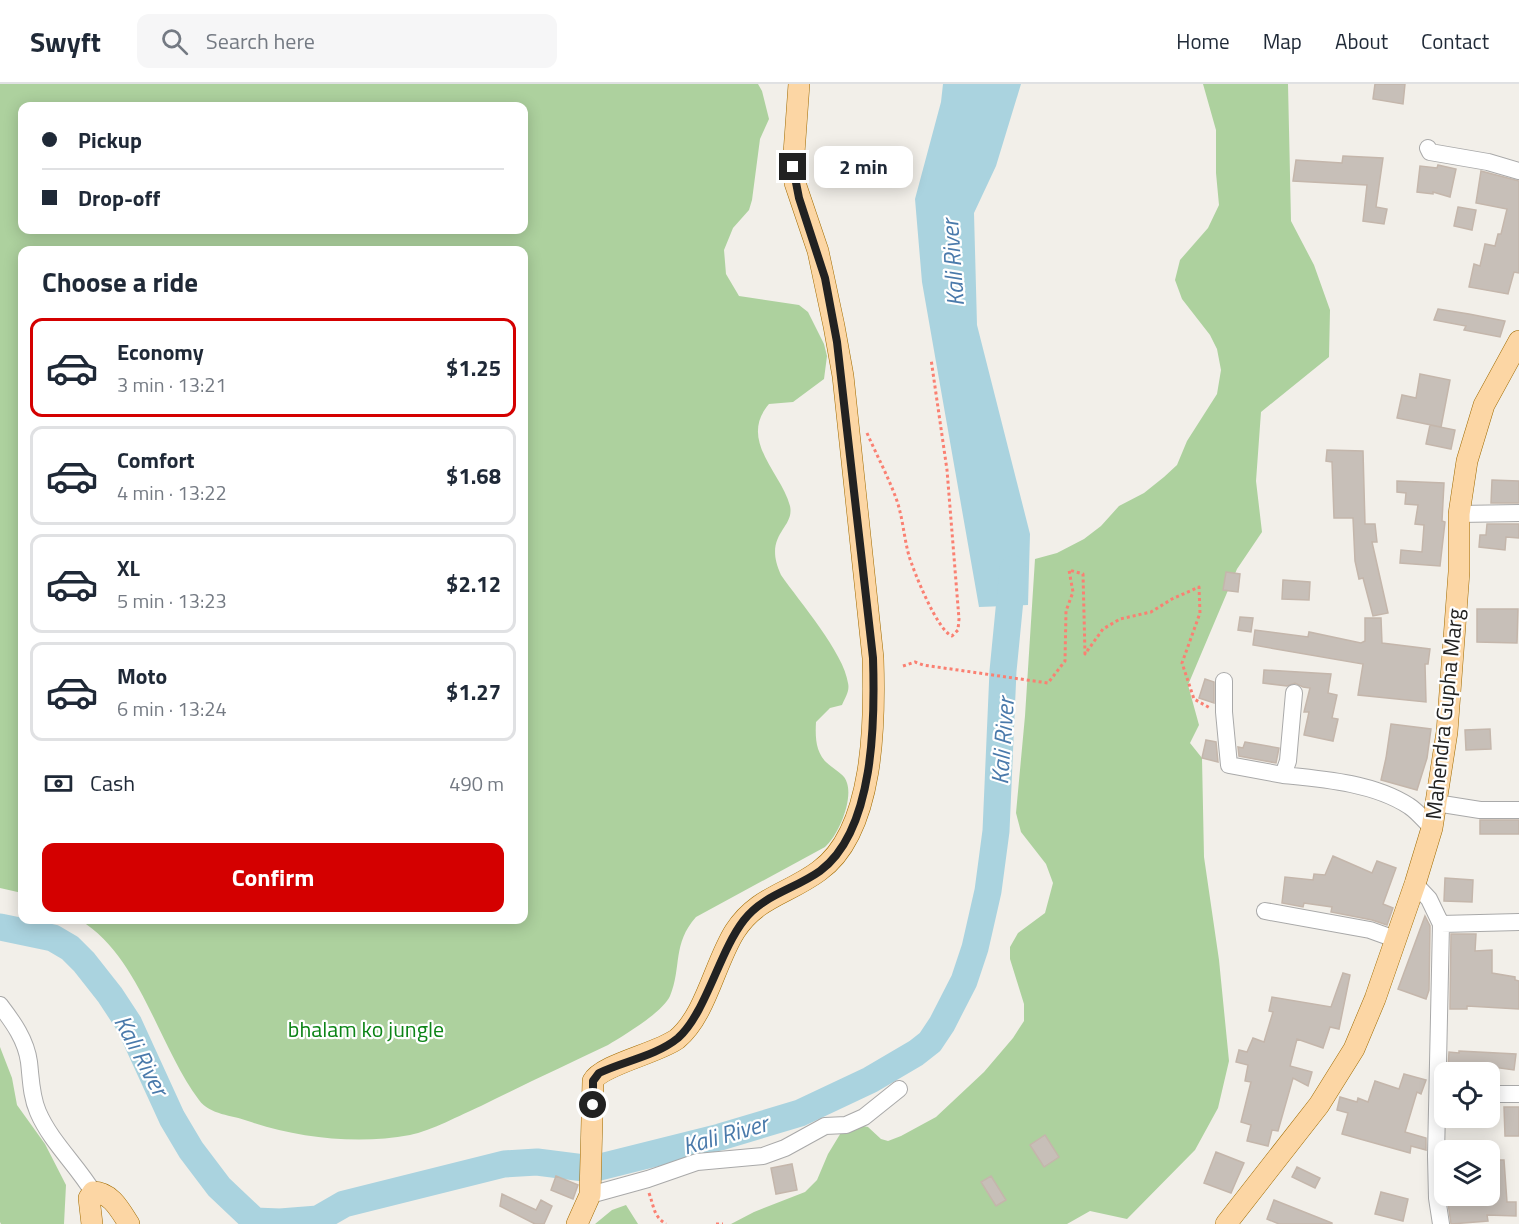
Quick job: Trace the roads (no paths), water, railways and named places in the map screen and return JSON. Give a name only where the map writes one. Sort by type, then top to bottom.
[{"type":"main road","points":[[577,1224],[591,1186],[593,1081],[599,1073],[662,1047],[686,1030],[735,932],[746,918],[758,905],[789,890],[821,870],[838,852],[854,819],[867,775],[874,697],[873,658],[839,356],[825,278],[795,183],[793,167],[799,84]]},
{"type":"main road","name":"Mahendra Gupha Marg","points":[[1226,1224],[1319,1105],[1354,1049],[1375,999],[1415,884],[1432,828],[1447,732],[1459,572],[1459,514],[1467,461],[1484,405],[1519,341]]},
{"type":"main road","points":[[92,1224],[89,1198],[93,1192],[107,1195],[129,1224]]},
{"type":"street","points":[[1428,148],[1430,152],[1488,162],[1519,171]]},
{"type":"street","points":[[1459,514],[1519,513]]},
{"type":"street","points":[[1224,681],[1224,712],[1229,765],[1375,790],[1409,806],[1432,828]]},
{"type":"street","points":[[1283,775],[1288,761],[1294,693]]},
{"type":"street","points":[[1436,803],[1480,810],[1519,810]]},
{"type":"street","points":[[1415,884],[1429,899],[1440,924],[1441,1062]]},
{"type":"street","points":[[1264,911],[1370,930],[1395,939]]},
{"type":"street","points":[[1440,924],[1519,922]]},
{"type":"street","points":[[0,1005],[21,1034],[26,1048],[37,1110],[46,1127],[80,1170],[93,1192]]},
{"type":"street","points":[[591,1186],[648,1179],[697,1162],[763,1156],[785,1148],[825,1126],[846,1125],[864,1117],[899,1089]]},
{"type":"street","points":[[1500,1094],[1519,1094]]},
{"type":"street","points":[[1440,1128],[1437,1188],[1441,1224]]},
{"type":"water","points":[[943,84],[1021,84],[996,166],[974,213],[977,325],[1030,534],[1028,605],[979,607],[922,282],[915,199],[941,102]]},
{"type":"waterway","name":"Kali River","points":[[0,927],[53,938],[70,948],[84,962],[129,1024],[172,1118],[191,1150],[219,1187],[255,1221],[318,1219],[344,1204],[504,1164],[537,1162],[592,1169],[720,1137],[800,1113],[870,1080],[916,1053],[930,1042],[964,981],[975,948],[988,891],[996,831],[1003,671],[1013,569]]},
{"type":"park label","name":"bhalam ko jungle","points":[[366,1029]]}]
